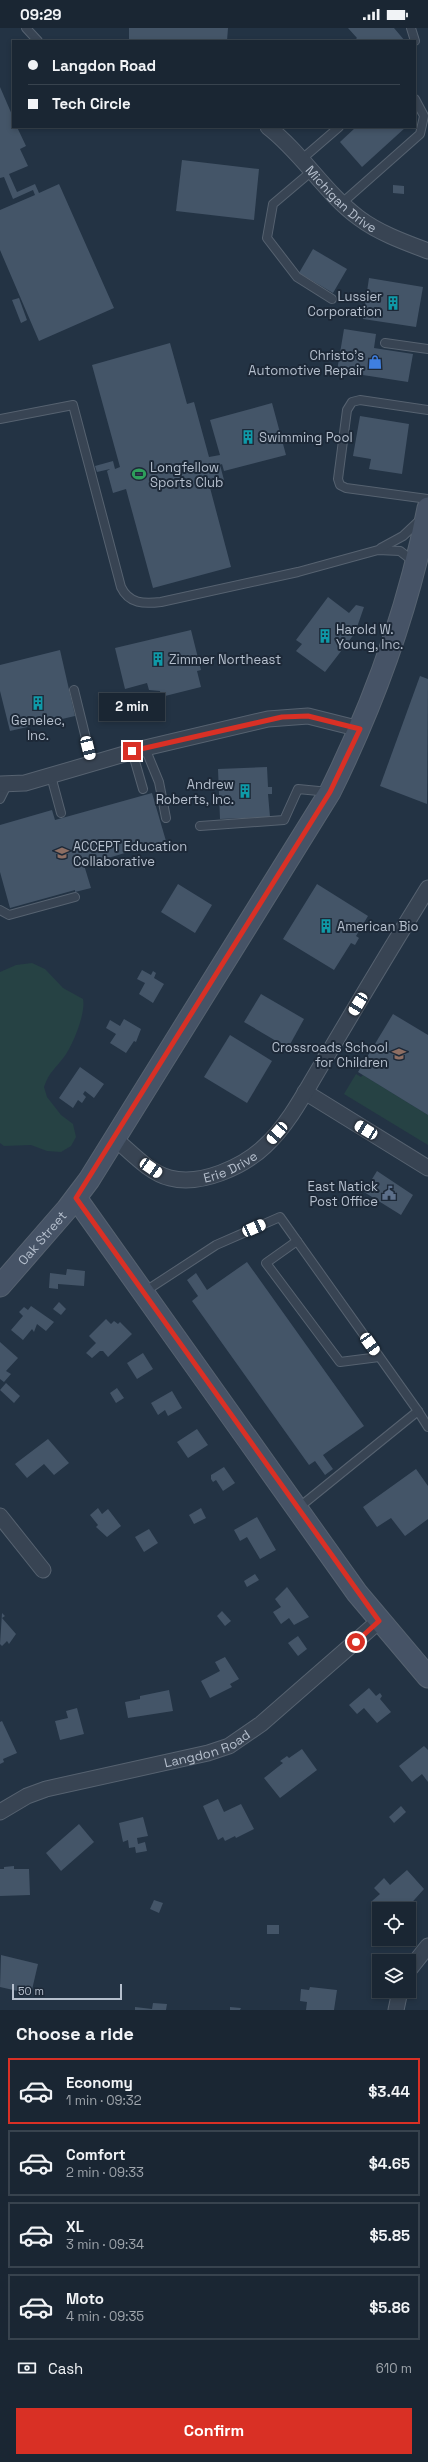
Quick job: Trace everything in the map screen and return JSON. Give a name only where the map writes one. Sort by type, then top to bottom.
[{"type":"main road","name":"Oak Street","points":[[0,1286],[76,1198],[330,792],[360,729],[397,632],[414,573],[428,508]]},
{"type":"main road","points":[[76,1198],[379,1621],[428,1677]]},
{"type":"street","name":"Michigan Drive","points":[[269,128],[282,138],[342,203],[360,218],[382,232],[428,251]]},
{"type":"street","points":[[4,784],[51,776],[139,750],[258,720],[294,715],[320,718],[360,729]]},
{"type":"street","name":"Erie Drive","points":[[114,1138],[146,1164],[166,1177],[181,1179],[205,1177],[237,1165],[261,1149],[277,1133],[305,1092],[428,888]]},
{"type":"street","points":[[305,1092],[428,1168]]},
{"type":"street","points":[[0,1516],[43,1570]]},
{"type":"street","name":"Langdon Road","points":[[0,1812],[27,1796],[46,1789],[208,1753],[229,1746],[262,1724],[379,1621]]},
{"type":"street","points":[[416,1961],[428,1946]]},
{"type":"street","points":[[396,2010],[399,1998]]},
{"type":"lane","points":[[26,28],[37,40]]},
{"type":"lane","points":[[411,28],[415,40]]},
{"type":"lane","points":[[342,203],[420,134],[424,116],[416,101]]},
{"type":"lane","points":[[302,159],[338,128]]},
{"type":"lane","points":[[312,171],[273,204],[267,238],[296,277],[332,299]]},
{"type":"lane","points":[[385,343],[428,349]]},
{"type":"lane","points":[[428,410],[360,400],[352,402],[347,410],[338,479],[340,485],[346,488],[428,499]]},
{"type":"lane","points":[[0,419],[73,405],[121,587],[125,595],[134,601],[146,604],[260,581],[378,550],[403,536],[419,522],[428,508]]},
{"type":"lane","points":[[378,550],[400,551],[409,558],[414,573]]},
{"type":"lane","points":[[74,690],[92,763]]},
{"type":"lane","points":[[139,750],[143,789]]},
{"type":"lane","points":[[139,750],[159,782],[166,818]]},
{"type":"lane","points":[[51,776],[61,813]]},
{"type":"lane","points":[[0,799],[4,796],[4,784]]},
{"type":"lane","points":[[200,826],[284,820],[298,789],[330,792]]},
{"type":"lane","points":[[0,910],[9,915],[75,897]]},
{"type":"lane","points":[[144,1292],[216,1245],[280,1218],[428,1427]]},
{"type":"lane","points":[[297,1241],[266,1263],[340,1362],[379,1357]]},
{"type":"lane","points":[[298,1509],[418,1411]]},
{"type":"green space","points":[[32,963],[45,969],[63,988],[83,999],[83,1012],[75,1037],[68,1052],[50,1074],[44,1087],[47,1097],[61,1115],[73,1124],[76,1137],[71,1146],[61,1152],[47,1151],[31,1145],[4,1146],[0,1143],[0,972],[16,965]]},
{"type":"green space","points":[[356,1074],[361,1077],[363,1075],[428,1115],[428,1145],[344,1094]]},
{"type":"building","points":[[129,28],[228,28],[227,40],[129,40]]},
{"type":"building","points":[[348,28],[394,28],[404,40],[355,40],[357,38]]},
{"type":"building","points":[[0,87],[12,115],[12,128],[17,128],[26,146],[20,149],[28,166],[9,174],[17,192],[35,184],[39,193],[59,184],[114,308],[39,341],[0,250],[0,210],[35,195],[33,190],[13,199],[4,177],[0,178]]},
{"type":"building","points":[[355,128],[405,128],[362,167],[340,142]]},
{"type":"building","points":[[182,160],[259,169],[254,220],[176,211]]},
{"type":"building","points":[[393,185],[404,186],[404,194],[393,193]]},
{"type":"building","points":[[313,249],[347,269],[333,293],[299,273]]},
{"type":"building","name":"Lussier Corporation","points":[[369,278],[423,287],[416,327],[363,319]]},
{"type":"building","points":[[19,298],[27,320],[21,323],[12,300]]},
{"type":"building","name":"Christo's Automotive Repair","points":[[344,329],[376,334],[374,348],[413,354],[408,382],[337,371]]},
{"type":"building","points":[[170,343],[187,404],[194,402],[209,457],[220,455],[210,420],[272,403],[286,455],[224,471],[222,464],[220,465],[224,480],[209,484],[231,567],[153,588],[126,489],[113,493],[107,471],[110,469],[97,472],[95,466],[113,461],[115,469],[120,467],[92,365]]},
{"type":"building","points":[[360,416],[409,424],[402,474],[369,469],[371,459],[353,456]]},
{"type":"building","name":"Harold W. Young, Inc.","points":[[328,597],[349,613],[356,605],[364,607],[355,633],[325,672],[296,651],[302,644],[296,640]]},
{"type":"building","name":"Zimmer Northeast","points":[[191,630],[201,670],[197,671],[201,687],[161,697],[160,691],[149,690],[147,683],[125,689],[115,648]]},
{"type":"building","name":"Genelec, Inc.","points":[[60,650],[75,716],[10,731],[0,691],[0,665]]},
{"type":"building","points":[[420,676],[428,679],[427,804],[380,786]]},
{"type":"building","name":"Andrew Roberts, Inc.","points":[[267,767],[268,787],[272,787],[272,794],[268,794],[270,817],[220,819],[218,769]]},
{"type":"building","name":"ACCEPT Education Collaborative","points":[[152,793],[166,841],[84,865],[91,888],[75,892],[75,890],[10,908],[0,872],[0,825],[52,810],[55,820]]},
{"type":"building","points":[[178,884],[212,905],[195,933],[161,912]]},
{"type":"building","name":"American Bio","points":[[317,884],[368,916],[356,936],[359,938],[355,945],[351,943],[334,970],[283,939]]},
{"type":"building","points":[[142,970],[151,975],[153,971],[156,973],[154,978],[164,984],[153,1003],[139,994],[145,983],[137,979]]},
{"type":"building","points":[[261,994],[304,1019],[288,1048],[244,1022]]},
{"type":"building","name":"Crossroads School for Children","points":[[393,1014],[428,1035],[428,1115],[358,1072]]},
{"type":"building","points":[[124,1019],[141,1029],[136,1042],[134,1041],[126,1053],[110,1043],[116,1034],[106,1028],[110,1020],[120,1026]]},
{"type":"building","points":[[230,1035],[272,1061],[247,1103],[204,1077]]},
{"type":"building","points":[[80,1067],[104,1084],[94,1098],[85,1091],[83,1094],[86,1097],[82,1103],[78,1100],[73,1108],[59,1098]]},
{"type":"building","name":"East Natick Post Office","points":[[377,1171],[413,1195],[401,1215],[364,1192]]},
{"type":"building","points":[[247,1262],[364,1426],[323,1455],[333,1469],[325,1475],[315,1461],[309,1465],[192,1301],[198,1296],[187,1280],[196,1273],[207,1290]]},
{"type":"building","points":[[67,1269],[85,1271],[84,1286],[58,1284],[58,1289],[49,1288],[50,1273],[66,1275]]},
{"type":"building","points":[[59,1302],[66,1309],[61,1315],[53,1309]]},
{"type":"building","points":[[31,1306],[54,1322],[46,1331],[37,1324],[34,1332],[32,1329],[23,1340],[11,1330],[23,1316],[19,1312],[24,1307],[28,1310]]},
{"type":"building","points":[[106,1319],[111,1324],[114,1321],[118,1324],[120,1322],[132,1334],[108,1357],[103,1351],[100,1351],[92,1358],[86,1353],[96,1343],[89,1336]]},
{"type":"building","points":[[0,1342],[18,1358],[6,1371],[11,1374],[4,1382],[0,1379]]},
{"type":"building","points":[[143,1353],[153,1369],[137,1379],[127,1363]]},
{"type":"building","points":[[6,1383],[20,1396],[14,1403],[0,1390]]},
{"type":"building","points":[[117,1388],[124,1398],[116,1403],[110,1393]]},
{"type":"building","points":[[172,1391],[182,1408],[168,1416],[165,1410],[158,1415],[151,1403]]},
{"type":"building","points":[[197,1429],[208,1445],[188,1458],[177,1442]]},
{"type":"building","points":[[48,1439],[69,1463],[54,1475],[44,1464],[27,1478],[15,1464]]},
{"type":"building","points":[[224,1467],[235,1483],[223,1491],[216,1480],[213,1482],[211,1475]]},
{"type":"building","points":[[416,1469],[428,1486],[428,1519],[405,1536],[391,1518],[377,1527],[363,1507]]},
{"type":"building","points":[[98,1508],[102,1514],[108,1509],[121,1526],[107,1537],[96,1527],[98,1525],[90,1515]]},
{"type":"building","points":[[201,1508],[206,1518],[194,1524],[189,1515]]},
{"type":"building","points":[[257,1517],[276,1550],[260,1559],[247,1537],[240,1541],[234,1530]]},
{"type":"building","points":[[149,1529],[158,1543],[144,1552],[135,1537]]},
{"type":"building","points":[[255,1574],[259,1580],[247,1587],[244,1581]]},
{"type":"building","points":[[287,1587],[309,1617],[294,1625],[289,1618],[281,1624],[273,1612],[281,1607],[275,1599]]},
{"type":"building","points":[[222,1611],[231,1621],[225,1626],[217,1616]]},
{"type":"building","points":[[2,1613],[5,1616],[2,1618],[16,1634],[9,1644],[7,1641],[2,1646],[0,1644]]},
{"type":"building","points":[[298,1636],[307,1649],[298,1656],[288,1643]]},
{"type":"building","points":[[225,1657],[239,1679],[230,1684],[232,1687],[210,1698],[201,1681],[220,1671],[215,1662]]},
{"type":"building","points":[[369,1688],[376,1696],[380,1693],[382,1696],[380,1699],[391,1712],[377,1723],[364,1708],[357,1714],[349,1705]]},
{"type":"building","points":[[169,1690],[173,1711],[128,1718],[125,1702],[140,1699],[140,1696]]},
{"type":"building","points":[[77,1708],[84,1734],[60,1740],[55,1721],[68,1718],[66,1711]]},
{"type":"building","points":[[2,1721],[17,1753],[3,1759],[4,1762],[0,1764],[0,1722]]},
{"type":"building","points":[[424,1746],[428,1750],[428,1782],[422,1774],[412,1782],[399,1766]]},
{"type":"building","points":[[302,1749],[317,1770],[280,1798],[264,1778],[283,1763],[280,1761],[287,1756],[289,1758]]},
{"type":"building","points":[[218,1799],[224,1812],[241,1804],[254,1829],[236,1838],[235,1836],[225,1841],[223,1837],[218,1840],[203,1806]]},
{"type":"building","points":[[401,1806],[406,1812],[394,1823],[389,1817]]},
{"type":"building","points":[[143,1817],[148,1836],[137,1838],[138,1844],[145,1842],[147,1851],[136,1853],[135,1847],[129,1848],[128,1840],[123,1842],[119,1823]]},
{"type":"building","points":[[79,1824],[94,1842],[61,1871],[46,1853]]},
{"type":"building","points":[[14,1866],[14,1869],[29,1869],[30,1895],[0,1896],[0,1869]]},
{"type":"building","points":[[407,1870],[424,1889],[412,1902],[373,1902],[372,1901],[380,1894],[374,1888],[384,1878],[390,1885]]},
{"type":"building","points":[[154,1900],[163,1903],[159,1913],[150,1909]]},
{"type":"building","points":[[267,1925],[279,1925],[279,1934],[267,1934]]},
{"type":"building","points":[[1,1955],[38,1964],[31,1994],[0,1987]]},
{"type":"building","points":[[310,1987],[337,1990],[334,2010],[306,2010],[307,2002],[300,2001],[301,1989],[309,1990]]},
{"type":"building","points":[[153,2003],[167,2004],[166,2010],[135,2010],[135,2007],[152,2009]]},
{"type":"building","points":[[230,2007],[241,2008],[240,2010],[230,2010]]},
{"type":"place","name":"Lussier Corporation","points":[[393,303]]},
{"type":"place","name":"Christo's Automotive Repair","points":[[375,362]]},
{"type":"place","name":"Swimming Pool","points":[[248,437]]},
{"type":"place","name":"Longfellow Sports Club","points":[[139,474]]},
{"type":"place","name":"Harold W. Young, Inc.","points":[[325,636]]},
{"type":"place","name":"Zimmer Northeast","points":[[158,659]]},
{"type":"place","name":"Genelec, Inc.","points":[[38,703]]},
{"type":"place","name":"Andrew Roberts, Inc.","points":[[245,791]]},
{"type":"place","name":"ACCEPT Education Collaborative","points":[[62,853]]},
{"type":"place","name":"American Bio","points":[[326,926]]},
{"type":"place","name":"Crossroads School for Children","points":[[399,1054]]},
{"type":"place","name":"East Natick Post Office","points":[[389,1193]]},
{"type":"route","points":[[132,751],[258,720],[294,715],[320,718],[360,729],[330,792],[89,1180],[76,1198],[338,1567],[379,1621],[356,1642]]}]
